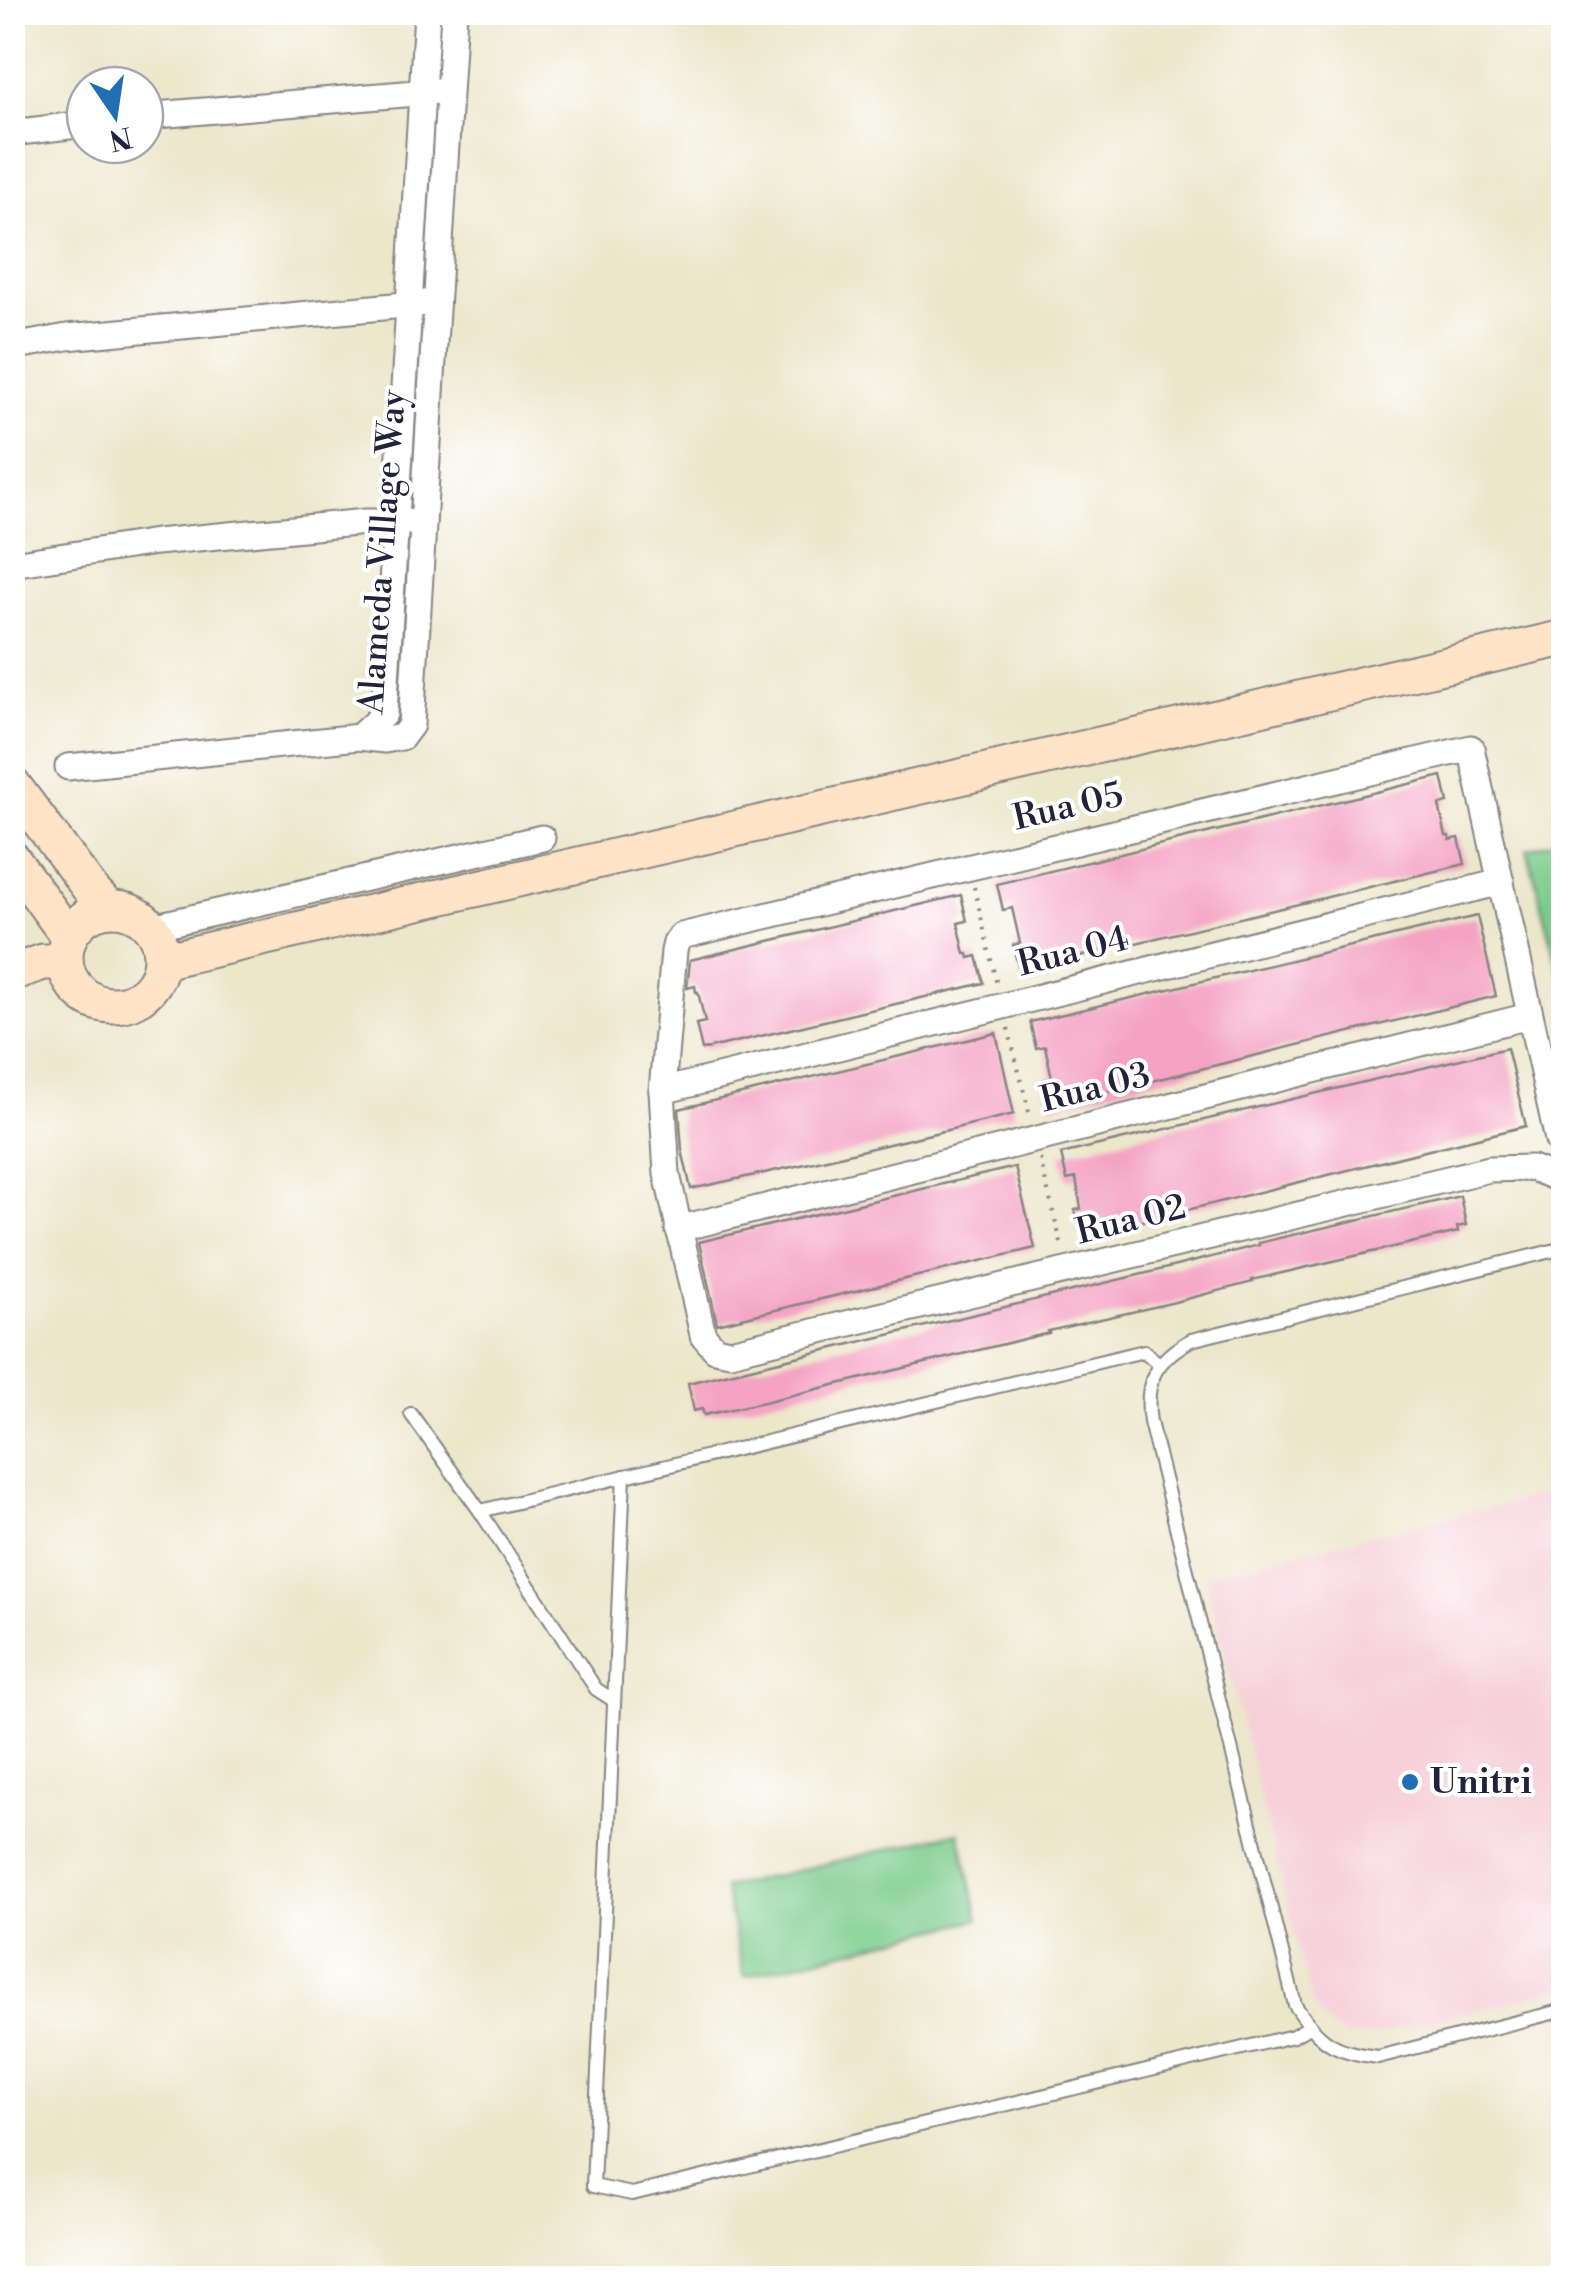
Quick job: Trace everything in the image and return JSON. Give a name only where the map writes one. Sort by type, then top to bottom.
[{"type":"street","name":"Alameda Village Way","points":[[359,737],[384,714],[427,12]]},
{"type":"street","name":"Alameda Village Way","points":[[359,737],[402,738],[411,725],[454,12]]},
{"type":"street","points":[[165,114],[450,91]]},
{"type":"street","points":[[12,132],[65,126]]},
{"type":"street","points":[[12,346],[67,337],[437,302]]},
{"type":"street","points":[[12,564],[156,542],[366,522],[423,521]]},
{"type":"street","points":[[162,962],[1564,638]]},
{"type":"street","points":[[68,767],[359,737]]},
{"type":"street","name":"Rua 05","points":[[662,1092],[674,951],[681,936],[1471,748],[1501,882]]},
{"type":"street","points":[[12,784],[108,909]]},
{"type":"street","points":[[152,927],[542,838]]},
{"type":"street","points":[[12,859],[67,949]]},
{"type":"street","points":[[1501,882],[1561,1143],[1532,1168]]},
{"type":"street","name":"Rua 04","points":[[662,1092],[1501,882]]},
{"type":"street","points":[[108,909],[132,912],[152,927],[158,937],[162,962],[159,974],[144,995],[132,1002],[107,1005],[84,995],[68,974],[67,949],[76,926],[86,917],[108,909]]},
{"type":"street","points":[[12,973],[67,949]]},
{"type":"street","name":"Rua 03","points":[[678,1229],[1530,1016]]},
{"type":"street","points":[[662,1092],[667,1174],[678,1229]]},
{"type":"street","name":"Rua 02","points":[[678,1229],[703,1334],[714,1349],[730,1352],[1488,1170],[1532,1168],[1564,1181]]},
{"type":"lane","points":[[1564,1248],[1191,1340],[1159,1364],[1150,1382],[1147,1402],[1295,2005],[1309,2027],[1329,2044],[1352,2054],[1378,2057],[1564,2010]]},
{"type":"lane","points":[[480,1511],[1144,1350],[1159,1364]]},
{"type":"lane","points":[[411,1414],[480,1511],[596,1689],[614,1700]]},
{"type":"lane","points":[[624,1476],[592,2186],[632,2194],[1294,2036],[1309,2027]]},
{"type":"path","points":[[968,866],[1068,1271]]},
{"type":"shaded area","name":"Unitri","points":[[1563,1490],[1563,1989],[1366,2037],[1349,2036],[1333,2029],[1312,2003],[1205,1575]]},
{"type":"green space","points":[[1564,839],[1563,985],[1527,849]]},
{"type":"green space","points":[[959,1832],[979,1919],[744,1976],[724,1888]]},
{"type":"building","points":[[1442,776],[1448,803],[1439,805],[1446,836],[1450,840],[1459,838],[1465,864],[1019,971],[1013,945],[1020,943],[1012,908],[1003,910],[997,884]]},
{"type":"building","points":[[961,895],[967,921],[958,923],[965,954],[969,958],[977,956],[984,983],[702,1050],[696,1024],[705,1022],[698,992],[695,986],[687,988],[690,960]]},
{"type":"building","points":[[1477,916],[1496,996],[1051,1106],[1044,1080],[1052,1078],[1045,1046],[1036,1048],[1030,1022]]},
{"type":"building","points":[[996,1033],[1014,1114],[691,1189],[682,1150],[679,1109]]},
{"type":"building","points":[[1507,1048],[1526,1126],[1082,1236],[1075,1210],[1081,1209],[1076,1178],[1067,1180],[1061,1154]]},
{"type":"building","points":[[1015,1167],[1035,1248],[717,1324],[699,1242]]},
{"type":"building","points":[[1460,1196],[1466,1225],[1457,1227],[1458,1232],[764,1402],[704,1415],[702,1409],[694,1411],[688,1383]]},
{"type":"place","name":"Unitri","points":[[1410,1782]]}]
